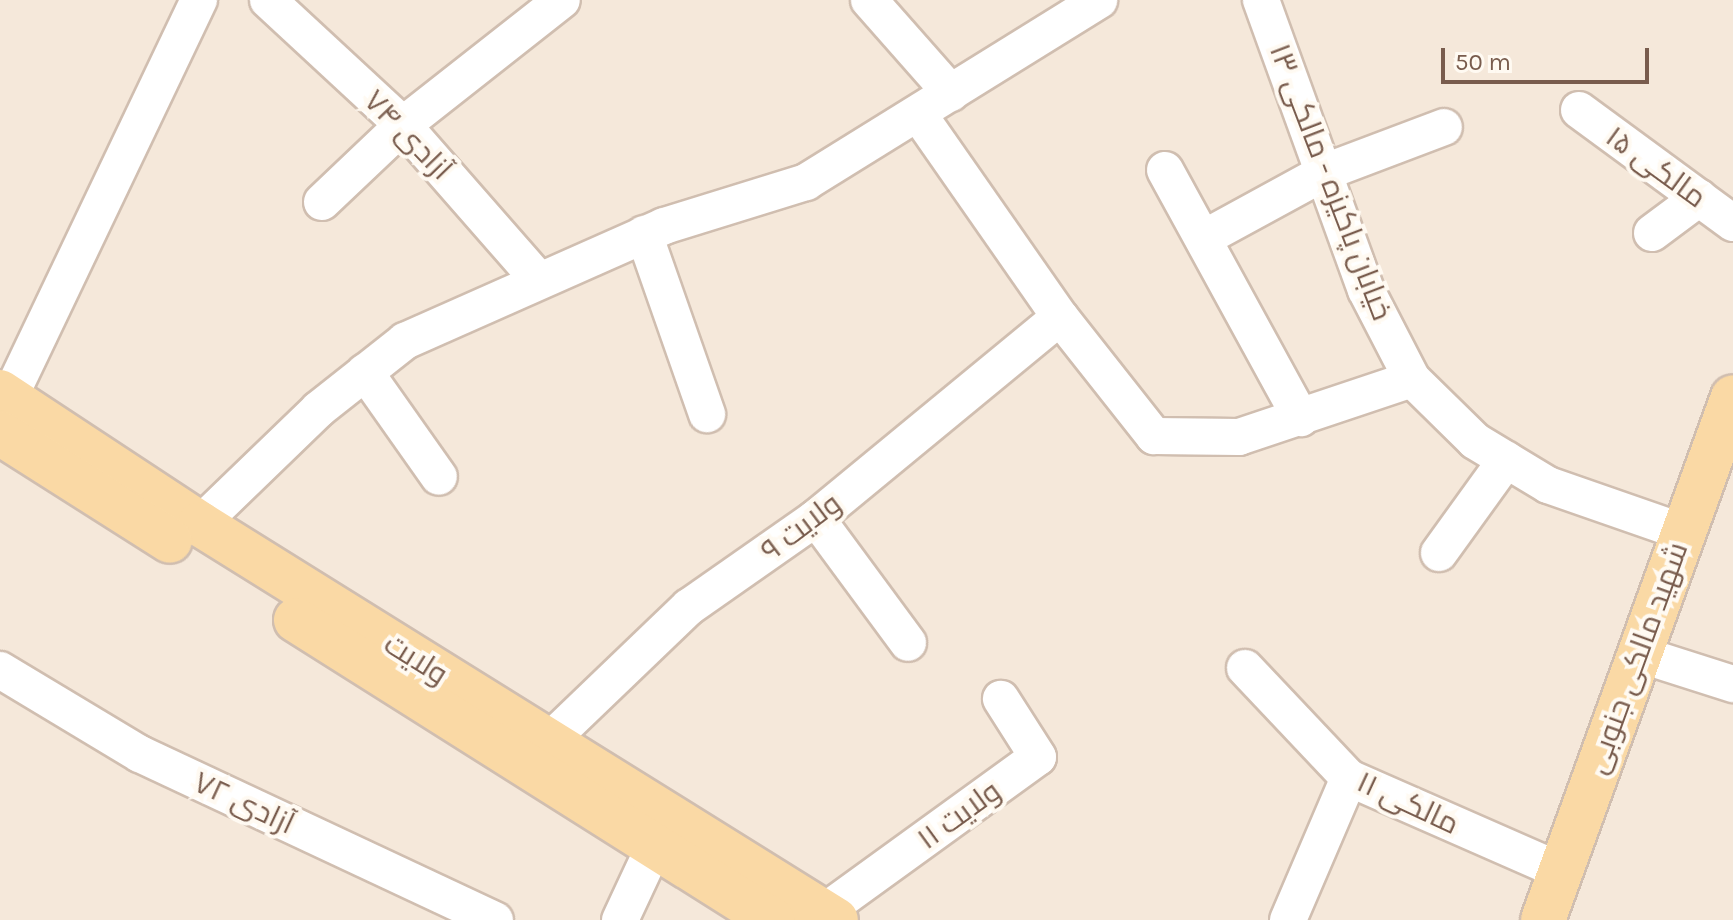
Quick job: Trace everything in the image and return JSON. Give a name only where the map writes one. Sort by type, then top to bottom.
[{"type":"main road","name":"شهید مالکی جنوبی","points":[[1543,920],[1733,397]]},
{"type":"main road","name":"ولایت","points":[[2,409],[200,524],[830,916]]},
{"type":"main road","name":"ولایت","points":[[2,409],[654,847],[772,920]]},
{"type":"street","points":[[2,409],[199,0]]},
{"type":"street","name":"آزادی ۷۴","points":[[268,0],[403,125],[538,279]]},
{"type":"street","points":[[322,202],[403,125],[562,0]]},
{"type":"street","points":[[869,0],[951,93]]},
{"type":"street","points":[[200,524],[319,409],[405,341],[644,234],[806,182],[919,115],[1099,0]]},
{"type":"street","name":"خیابان پاکیزه - مالکی ۱۳","points":[[1261,0],[1366,290],[1412,379],[1475,441],[1548,485],[1683,532]]},
{"type":"street","name":"مالکی ۱۵","points":[[1579,110],[1733,223]]},
{"type":"street","points":[[919,115],[1060,317],[1154,436],[1239,437],[1412,379]]},
{"type":"street","points":[[1206,237],[1325,172],[1444,127]]},
{"type":"street","points":[[1165,170],[1206,237],[1301,418]]},
{"type":"street","points":[[1652,233],[1699,198]]},
{"type":"street","points":[[644,234],[707,414]]},
{"type":"street","name":"ولایت ۹","points":[[548,742],[689,607],[816,518],[1060,317]]},
{"type":"street","points":[[365,372],[439,477]]},
{"type":"street","points":[[1439,553],[1506,460]]},
{"type":"street","points":[[816,518],[908,643]]},
{"type":"street","points":[[1639,654],[1733,684]]},
{"type":"street","name":"مالکی ۱۱","points":[[1245,668],[1349,778],[1561,871]]},
{"type":"street","name":"آزادی ۷۲","points":[[0,670],[140,754],[495,920]]},
{"type":"street","name":"ولایت ۱۱","points":[[830,916],[1038,757],[1001,699]]},
{"type":"street","points":[[1288,920],[1349,778]]},
{"type":"street","points":[[620,920],[654,847]]},
{"type":"shaded area","points":[[0,0],[1733,0],[1733,920],[0,920]]}]
